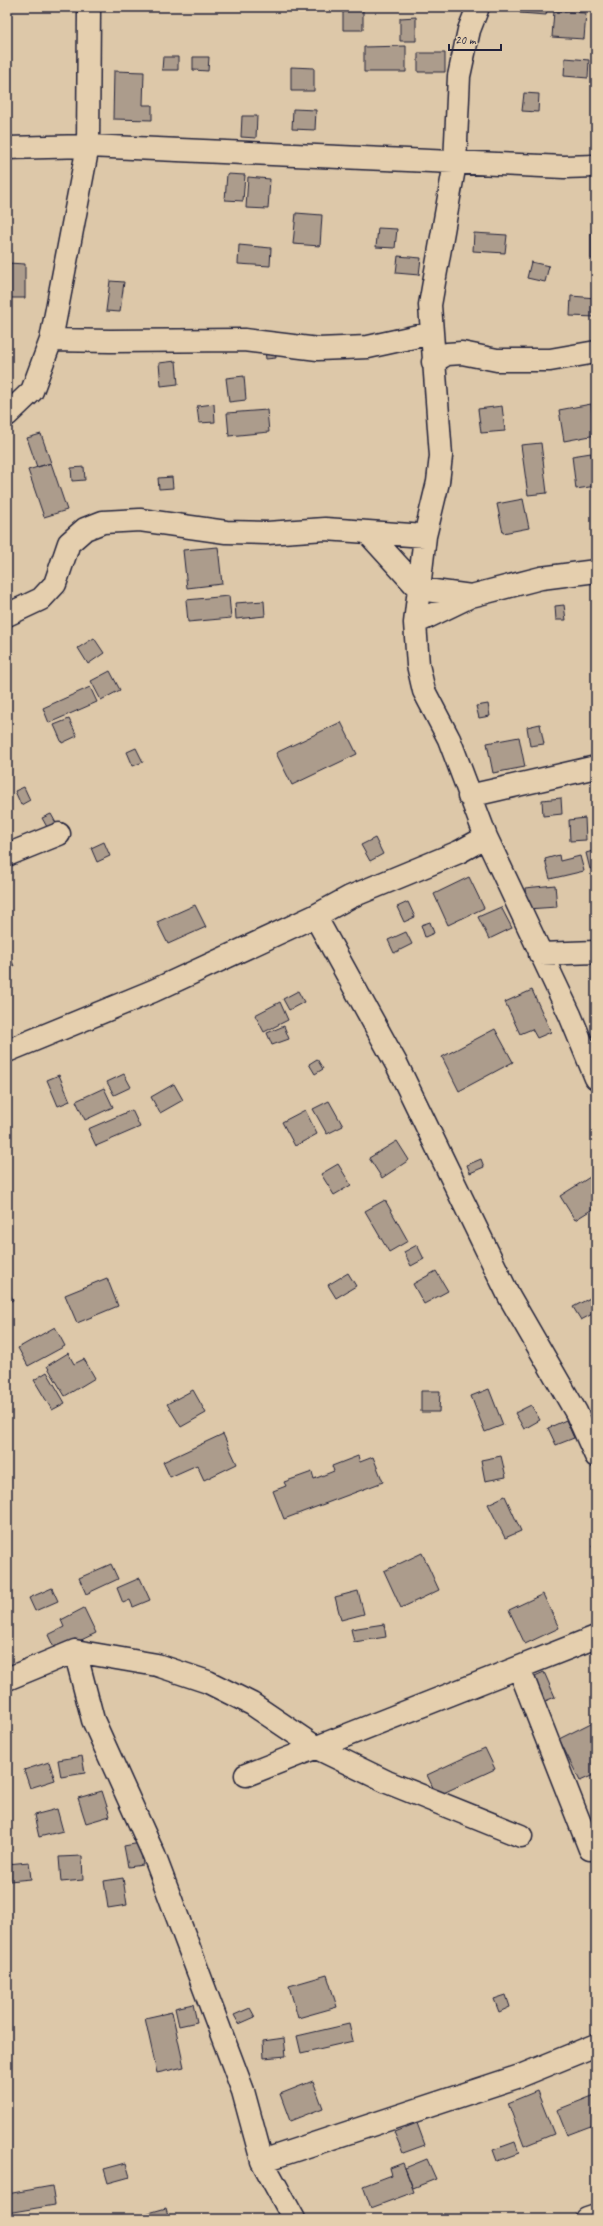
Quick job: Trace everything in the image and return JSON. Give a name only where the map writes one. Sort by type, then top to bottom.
[{"type":"street","points":[[7,415],[32,391],[51,340],[88,146],[89,7]]},
{"type":"street","points":[[478,7],[469,30],[459,76],[455,163],[430,305],[433,362],[442,456],[438,482],[425,536],[415,623],[418,665],[424,691],[449,739],[469,796],[486,838],[570,1015],[596,1078]]},
{"type":"street","points":[[7,148],[88,146],[455,163],[564,167],[596,166]]},
{"type":"street","points":[[51,340],[244,340],[318,350],[368,347],[432,332]]},
{"type":"street","points":[[433,362],[446,354],[462,354],[497,360],[550,360],[596,352]]},
{"type":"street","points":[[7,615],[41,599],[54,584],[69,543],[85,529],[103,522],[140,520],[226,532],[267,532],[325,529],[425,536]]},
{"type":"street","points":[[368,533],[419,589],[471,596]]},
{"type":"street","points":[[415,623],[471,596],[540,578],[596,571]]},
{"type":"street","points":[[469,796],[596,767]]},
{"type":"street","points":[[7,855],[59,834]]},
{"type":"street","points":[[7,1051],[153,991],[315,916],[350,897],[459,852],[486,838]]},
{"type":"street","points":[[315,916],[397,1065],[505,1289],[576,1412],[596,1456]]},
{"type":"street","points":[[540,954],[596,952]]},
{"type":"street","points":[[246,1775],[596,1637]]},
{"type":"street","points":[[7,1679],[75,1651],[157,1665],[208,1682],[252,1704],[317,1748],[387,1782],[521,1836]]},
{"type":"street","points":[[75,1651],[92,1720],[154,1855],[243,2091],[262,2161],[294,2219]]},
{"type":"street","points":[[519,1668],[590,1849]]},
{"type":"street","points":[[262,2161],[520,2076],[596,2045]]},
{"type":"street","points":[[587,2219],[596,2216]]},
{"type":"building","points":[[343,7],[363,7],[363,30],[343,30]]},
{"type":"building","points":[[520,7],[547,7],[546,15],[520,13]]},
{"type":"building","points":[[554,11],[586,13],[584,39],[552,37]]},
{"type":"building","points":[[416,17],[416,41],[400,41],[400,18]]},
{"type":"building","points":[[406,46],[406,72],[364,72],[364,47]]},
{"type":"building","points":[[418,53],[445,53],[445,72],[418,72]]},
{"type":"building","points":[[163,57],[178,57],[178,70],[162,70]]},
{"type":"building","points":[[193,57],[209,57],[208,71],[193,70]]},
{"type":"building","points":[[565,58],[589,60],[588,78],[564,76]]},
{"type":"building","points":[[291,67],[314,68],[314,91],[291,91]]},
{"type":"building","points":[[114,71],[144,72],[143,105],[152,105],[152,120],[113,119]]},
{"type":"building","points":[[524,93],[539,94],[538,112],[522,111]]},
{"type":"building","points":[[293,109],[316,110],[315,130],[292,129]]},
{"type":"building","points":[[242,116],[257,116],[256,138],[241,137]]},
{"type":"building","points":[[227,174],[245,175],[243,201],[225,200]]},
{"type":"building","points":[[248,177],[270,179],[268,209],[246,208]]},
{"type":"building","points":[[296,213],[322,215],[320,246],[293,244]]},
{"type":"building","points":[[378,228],[397,229],[395,248],[376,247]]},
{"type":"building","points":[[474,233],[507,235],[505,253],[473,251]]},
{"type":"building","points":[[591,233],[596,233],[596,259],[591,259]]},
{"type":"building","points":[[8,242],[8,293],[7,293]]},
{"type":"building","points":[[239,245],[271,248],[270,266],[238,264]]},
{"type":"building","points":[[398,256],[421,258],[419,275],[396,273]]},
{"type":"building","points":[[531,262],[549,266],[545,282],[527,278]]},
{"type":"building","points":[[8,263],[25,264],[25,298],[8,298]]},
{"type":"building","points":[[110,281],[124,282],[120,312],[106,311]]},
{"type":"building","points":[[571,296],[596,298],[596,317],[570,316]]},
{"type":"building","points":[[275,350],[276,358],[266,359],[265,351]]},
{"type":"building","points":[[176,361],[178,384],[161,386],[159,363]]},
{"type":"building","points":[[244,376],[246,400],[229,402],[226,378]]},
{"type":"building","points":[[214,404],[215,422],[199,423],[197,406]]},
{"type":"building","points":[[591,404],[596,435],[564,441],[559,410]]},
{"type":"building","points":[[502,406],[505,431],[481,433],[478,409]]},
{"type":"building","points":[[267,410],[269,432],[229,436],[227,413]]},
{"type":"building","points":[[41,434],[51,463],[37,467],[27,438]]},
{"type":"building","points":[[541,443],[547,493],[528,495],[521,445]]},
{"type":"building","points":[[591,453],[596,486],[576,489],[572,456]]},
{"type":"building","points":[[51,463],[67,510],[44,517],[28,470]]},
{"type":"building","points":[[84,467],[85,480],[72,481],[71,468]]},
{"type":"building","points":[[172,477],[173,488],[159,489],[158,478]]},
{"type":"building","points":[[523,499],[529,528],[503,533],[497,504]]},
{"type":"building","points":[[218,547],[222,584],[187,588],[183,550]]},
{"type":"building","points":[[229,596],[231,618],[188,622],[186,600]]},
{"type":"building","points":[[264,601],[265,616],[236,619],[235,603]]},
{"type":"building","points":[[564,605],[566,620],[556,620],[555,606]]},
{"type":"building","points":[[94,638],[104,653],[88,664],[78,648]]},
{"type":"building","points":[[110,671],[120,690],[101,700],[91,681]]},
{"type":"building","points":[[90,687],[97,702],[49,723],[43,708]]},
{"type":"building","points":[[488,704],[490,716],[479,718],[476,706]]},
{"type":"building","points":[[69,719],[77,736],[62,743],[54,725]]},
{"type":"building","points":[[341,722],[357,754],[292,785],[276,753]]},
{"type":"building","points":[[540,724],[544,744],[530,746],[527,727]]},
{"type":"building","points":[[519,737],[525,767],[493,773],[487,743]]},
{"type":"building","points":[[136,748],[143,762],[133,766],[127,752]]},
{"type":"building","points":[[24,787],[30,800],[21,805],[15,791]]},
{"type":"building","points":[[561,798],[562,814],[543,816],[542,800]]},
{"type":"building","points":[[51,814],[56,823],[47,827],[42,818]]},
{"type":"building","points":[[585,818],[586,840],[570,841],[569,820]]},
{"type":"building","points":[[375,838],[383,854],[370,861],[361,845]]},
{"type":"building","points":[[104,842],[110,856],[97,862],[91,848]]},
{"type":"building","points":[[596,850],[596,867],[590,869],[586,853]]},
{"type":"building","points":[[559,855],[560,861],[580,856],[584,871],[550,879],[545,859]]},
{"type":"building","points":[[469,877],[484,908],[448,925],[434,894]]},
{"type":"building","points":[[555,885],[557,907],[527,909],[525,888]]},
{"type":"building","points":[[408,902],[415,917],[404,922],[397,907]]},
{"type":"building","points":[[195,905],[206,927],[168,944],[157,922]]},
{"type":"building","points":[[501,907],[512,928],[489,939],[478,917]]},
{"type":"building","points":[[430,922],[434,933],[425,937],[421,925]]},
{"type":"building","points":[[406,932],[412,944],[394,953],[388,940]]},
{"type":"building","points":[[10,957],[14,966],[7,968],[7,958]]},
{"type":"building","points":[[532,990],[551,1032],[537,1038],[532,1029],[520,1034],[505,1002]]},
{"type":"building","points":[[298,991],[304,1002],[289,1010],[283,999]]},
{"type":"building","points":[[280,1002],[288,1020],[264,1032],[255,1015]]},
{"type":"building","points":[[284,1026],[289,1039],[272,1045],[267,1033]]},
{"type":"building","points":[[495,1029],[513,1062],[459,1091],[442,1057]]},
{"type":"building","points":[[317,1059],[323,1069],[315,1074],[309,1064]]},
{"type":"building","points":[[124,1074],[131,1087],[114,1095],[107,1082]]},
{"type":"building","points":[[59,1075],[70,1101],[58,1106],[47,1080]]},
{"type":"building","points":[[174,1084],[183,1100],[160,1113],[151,1097]]},
{"type":"building","points":[[104,1088],[113,1107],[85,1120],[76,1101]]},
{"type":"building","points":[[329,1101],[343,1126],[327,1134],[313,1109]]},
{"type":"building","points":[[132,1110],[140,1127],[96,1146],[88,1129]]},
{"type":"building","points":[[305,1110],[317,1134],[295,1146],[282,1122]]},
{"type":"building","points":[[397,1141],[409,1160],[382,1178],[369,1158]]},
{"type":"building","points":[[481,1159],[484,1167],[470,1173],[467,1165]]},
{"type":"building","points":[[338,1164],[351,1185],[334,1195],[321,1174]]},
{"type":"building","points":[[590,1177],[596,1186],[596,1207],[575,1220],[560,1196]]},
{"type":"building","points":[[385,1200],[408,1241],[389,1252],[365,1211]]},
{"type":"building","points":[[417,1245],[424,1259],[411,1266],[404,1252]]},
{"type":"building","points":[[436,1271],[448,1291],[424,1304],[413,1284]]},
{"type":"building","points":[[348,1273],[356,1286],[336,1298],[328,1285]]},
{"type":"building","points":[[107,1278],[118,1306],[77,1323],[65,1295]]},
{"type":"building","points":[[7,1288],[13,1300],[7,1303]]},
{"type":"building","points":[[592,1297],[596,1304],[596,1312],[581,1320],[573,1307]]},
{"type":"building","points":[[55,1327],[65,1346],[28,1366],[18,1348]]},
{"type":"building","points":[[68,1353],[74,1364],[84,1359],[95,1378],[65,1396],[47,1366]]},
{"type":"building","points":[[47,1372],[65,1403],[52,1410],[34,1380]]},
{"type":"building","points":[[489,1389],[503,1425],[485,1432],[471,1396]]},
{"type":"building","points":[[193,1390],[206,1413],[181,1427],[167,1404]]},
{"type":"building","points":[[421,1391],[440,1391],[439,1412],[421,1412]]},
{"type":"building","points":[[531,1405],[540,1420],[524,1429],[515,1413]]},
{"type":"building","points":[[566,1420],[574,1438],[556,1445],[548,1428]]},
{"type":"building","points":[[223,1434],[237,1464],[204,1480],[197,1465],[170,1477],[163,1462]]},
{"type":"building","points":[[358,1456],[360,1462],[373,1457],[383,1482],[284,1519],[273,1491],[286,1486],[284,1482],[312,1472],[314,1479],[334,1471],[332,1466]]},
{"type":"building","points":[[501,1456],[506,1477],[485,1481],[481,1460]]},
{"type":"building","points":[[505,1496],[521,1531],[505,1538],[488,1504]]},
{"type":"building","points":[[596,1544],[596,1556],[592,1545]]},
{"type":"building","points":[[422,1553],[439,1590],[401,1608],[384,1571]]},
{"type":"building","points":[[111,1564],[118,1579],[86,1594],[79,1578]]},
{"type":"building","points":[[140,1578],[150,1600],[133,1607],[130,1600],[123,1603],[117,1588]]},
{"type":"building","points":[[52,1588],[58,1601],[35,1611],[29,1598]]},
{"type":"building","points":[[358,1591],[364,1614],[341,1620],[335,1597]]},
{"type":"building","points":[[543,1594],[559,1628],[525,1644],[509,1610]]},
{"type":"building","points":[[84,1608],[96,1633],[56,1652],[48,1635],[64,1627],[61,1620]]},
{"type":"building","points":[[384,1624],[386,1637],[354,1642],[351,1629]]},
{"type":"building","points":[[544,1672],[555,1697],[538,1704],[528,1679]]},
{"type":"building","points":[[593,1722],[596,1728],[596,1774],[580,1781],[559,1739]]},
{"type":"building","points":[[485,1748],[495,1769],[437,1796],[427,1775]]},
{"type":"building","points":[[82,1756],[85,1773],[61,1777],[58,1760]]},
{"type":"building","points":[[49,1762],[55,1780],[30,1788],[24,1770]]},
{"type":"building","points":[[102,1791],[110,1816],[86,1823],[78,1798]]},
{"type":"building","points":[[57,1809],[63,1831],[39,1837],[34,1815]]},
{"type":"building","points":[[140,1843],[143,1865],[128,1867],[124,1846]]},
{"type":"building","points":[[82,1856],[83,1880],[61,1882],[59,1857]]},
{"type":"building","points":[[29,1862],[31,1879],[9,1881],[7,1864]]},
{"type":"building","points":[[123,1878],[127,1905],[108,1908],[104,1881]]},
{"type":"building","points":[[327,1975],[337,2007],[298,2018],[289,1986]]},
{"type":"building","points":[[506,1995],[510,2007],[499,2012],[494,1999]]},
{"type":"building","points":[[193,2004],[197,2022],[179,2026],[175,2008]]},
{"type":"building","points":[[250,2008],[255,2017],[239,2024],[234,2015]]},
{"type":"building","points":[[172,2012],[184,2067],[157,2073],[145,2018]]},
{"type":"building","points":[[349,2024],[353,2041],[301,2053],[297,2036]]},
{"type":"building","points":[[284,2038],[286,2056],[264,2058],[263,2041]]},
{"type":"building","points":[[313,2081],[323,2108],[290,2121],[280,2094]]},
{"type":"building","points":[[537,2091],[554,2134],[524,2146],[508,2103]]},
{"type":"building","points":[[595,2095],[596,2124],[567,2135],[557,2110]]},
{"type":"building","points":[[417,2123],[425,2145],[403,2153],[394,2132]]},
{"type":"building","points":[[515,2142],[519,2153],[497,2161],[493,2150]]},
{"type":"building","points":[[427,2159],[436,2179],[413,2188],[405,2168]]},
{"type":"building","points":[[126,2163],[130,2177],[108,2183],[104,2169]]},
{"type":"building","points":[[403,2163],[414,2192],[371,2208],[363,2186],[392,2175],[390,2168]]},
{"type":"building","points":[[52,2186],[55,2205],[7,2213],[7,2194]]},
{"type":"building","points":[[166,2208],[169,2219],[128,2219]]}]
